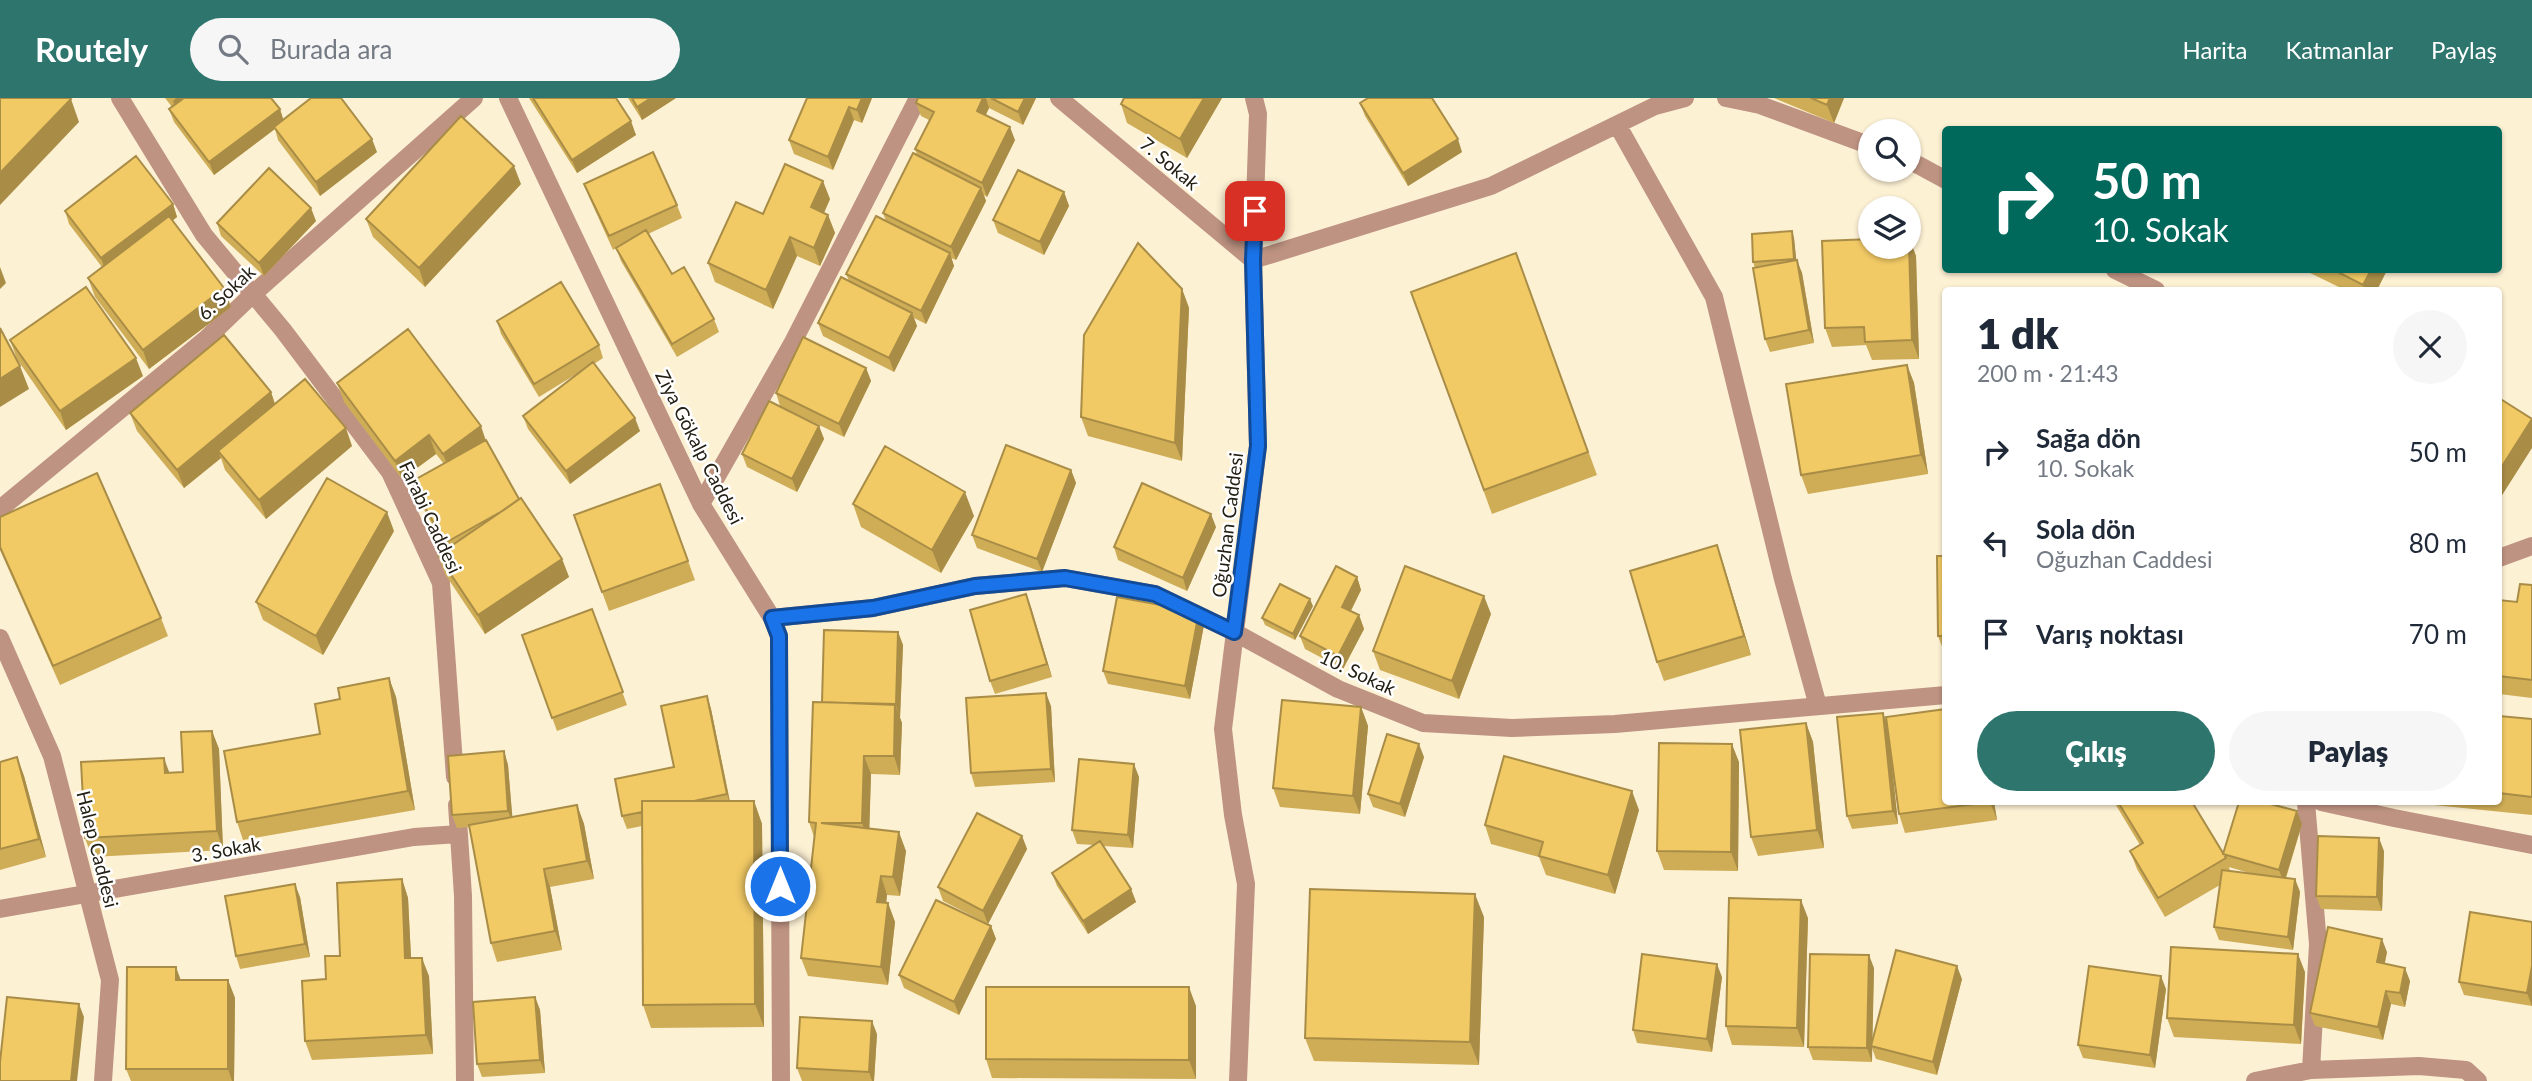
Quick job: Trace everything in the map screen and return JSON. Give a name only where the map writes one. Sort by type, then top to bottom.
[{"type":"street","name":"Farabi Caddesi","points":[[120,98],[204,235],[283,330],[390,472],[441,583],[463,895],[465,1081]]},
{"type":"street","name":"6. Sokak","points":[[0,509],[206,339],[474,98]]},
{"type":"street","name":"Ziya Gökalp Caddesi","points":[[508,98],[701,504],[772,618],[779,636],[781,1081]]},
{"type":"street","points":[[701,504],[792,344],[918,98]]},
{"type":"street","name":"7. Sokak","points":[[1059,98],[1253,260]]},
{"type":"street","name":"Oğuzhan Caddesi","points":[[1238,1081],[1246,884],[1233,815],[1223,729],[1258,446],[1253,260],[1258,114],[1254,98]]},
{"type":"street","points":[[1253,260],[1492,186],[1618,126],[1656,102],[1685,98]]},
{"type":"street","points":[[1726,98],[1760,105],[1858,141]]},
{"type":"street","points":[[1618,126],[1714,296],[1783,579],[1818,706]]},
{"type":"street","points":[[1921,166],[1942,178]]},
{"type":"street","points":[[2121,273],[2150,287]]},
{"type":"street","points":[[2502,557],[2532,546]]},
{"type":"street","name":"10. Sokak","points":[[772,618],[873,608],[975,586],[1065,578],[1155,594],[1234,632],[1338,689],[1423,723],[1512,728],[1615,724],[1942,695]]},
{"type":"street","name":"Halep Caddesi","points":[[0,638],[52,755],[110,980],[103,1081]]},
{"type":"street","points":[[2306,805],[2318,944],[2311,1070]]},
{"type":"street","points":[[2335,805],[2532,845]]},
{"type":"street","name":"3. Sokak","points":[[0,909],[414,837],[459,834]]},
{"type":"street","points":[[2255,1081],[2311,1070],[2419,1066],[2466,1070],[2478,1081]]},
{"type":"building","points":[[0,98],[71,99],[0,173]]},
{"type":"building","points":[[184,98],[271,98],[280,109],[209,162],[169,109]]},
{"type":"building","points":[[311,98],[341,98],[372,139],[316,182],[274,127]]},
{"type":"building","points":[[533,98],[616,98],[631,121],[572,160]]},
{"type":"building","points":[[632,98],[651,98],[637,107]]},
{"type":"building","points":[[807,98],[862,98],[857,110],[849,107],[828,157],[789,140]]},
{"type":"building","points":[[918,98],[983,98],[977,111],[1010,127],[982,183],[915,149],[934,112],[916,103]]},
{"type":"building","points":[[991,98],[1025,98],[1018,112]]},
{"type":"building","points":[[1124,98],[1204,98],[1180,139],[1121,104]]},
{"type":"building","points":[[1368,98],[1432,98],[1458,139],[1403,173],[1360,103]]},
{"type":"building","points":[[1811,98],[1830,98],[1827,105]]},
{"type":"building","points":[[461,116],[514,166],[419,268],[366,219]]},
{"type":"building","points":[[653,152],[677,205],[609,236],[584,184]]},
{"type":"building","points":[[913,153],[981,188],[951,247],[883,213]]},
{"type":"building","points":[[136,156],[173,204],[101,258],[65,211]]},
{"type":"building","points":[[785,164],[823,181],[811,207],[828,215],[814,248],[790,237],[766,290],[708,263],[736,202],[763,214]]},
{"type":"building","points":[[269,168],[311,208],[259,263],[217,223]]},
{"type":"building","points":[[1018,170],[1064,192],[1040,242],[993,220]]},
{"type":"building","points":[[169,216],[224,288],[143,350],[88,278]]},
{"type":"building","points":[[876,216],[950,253],[921,311],[846,274]]},
{"type":"building","points":[[646,230],[672,274],[684,267],[714,319],[672,344],[616,248]]},
{"type":"building","points":[[1792,231],[1794,259],[1753,262],[1752,234]]},
{"type":"building","points":[[1858,240],[1858,259],[1909,259],[1912,340],[1865,342],[1864,327],[1825,328],[1822,241]]},
{"type":"building","points":[[1138,243],[1182,289],[1175,443],[1081,417],[1084,335]]},
{"type":"building","points":[[1516,253],[1588,452],[1484,490],[1411,292]]},
{"type":"building","points":[[1797,260],[1809,330],[1765,339],[1753,268]]},
{"type":"building","points":[[2340,273],[2369,273],[2363,285]]},
{"type":"building","points":[[841,277],[912,313],[889,358],[818,323]]},
{"type":"building","points":[[561,282],[599,345],[534,384],[497,321]]},
{"type":"building","points":[[86,287],[136,358],[60,411],[10,340]]},
{"type":"building","points":[[0,328],[20,366],[0,379]]},
{"type":"building","points":[[408,329],[481,426],[443,454],[429,435],[395,461],[337,383]]},
{"type":"building","points":[[224,335],[271,392],[177,470],[130,413]]},
{"type":"building","points":[[803,337],[866,368],[839,424],[776,393]]},
{"type":"building","points":[[593,362],[635,418],[566,471],[523,416]]},
{"type":"building","points":[[1907,365],[1921,455],[1801,475],[1786,384]]},
{"type":"building","points":[[305,379],[346,428],[259,500],[218,451]]},
{"type":"building","points":[[2502,400],[2532,419],[2502,466]]},
{"type":"building","points":[[769,401],[819,426],[792,479],[742,454]]},
{"type":"building","points":[[486,440],[519,499],[445,543],[411,482]]},
{"type":"building","points":[[1006,445],[1071,470],[1037,559],[972,535]]},
{"type":"building","points":[[885,446],[965,492],[932,550],[853,504]]},
{"type":"building","points":[[97,473],[161,618],[53,666],[0,547],[0,517]]},
{"type":"building","points":[[327,478],[387,512],[316,636],[256,602]]},
{"type":"building","points":[[1142,483],[1211,514],[1183,578],[1114,547]]},
{"type":"building","points":[[660,484],[688,561],[602,592],[574,515]]},
{"type":"building","points":[[521,498],[562,559],[478,615],[438,555]]},
{"type":"building","points":[[1717,545],[1744,636],[1657,662],[1630,571]]},
{"type":"building","points":[[1937,556],[1942,556],[1942,636],[1938,636]]},
{"type":"building","points":[[1336,566],[1357,577],[1342,607],[1359,615],[1338,656],[1300,636]]},
{"type":"building","points":[[1405,566],[1484,596],[1452,681],[1373,651]]},
{"type":"building","points":[[1280,584],[1310,599],[1293,634],[1262,618]]},
{"type":"building","points":[[2520,584],[2532,585],[2532,680],[2502,676],[2502,600],[2517,602]]},
{"type":"building","points":[[1026,594],[1047,664],[990,681],[970,610]]},
{"type":"building","points":[[1117,597],[1199,612],[1185,686],[1103,671]]},
{"type":"building","points":[[592,609],[623,692],[552,718],[522,635]]},
{"type":"building","points":[[824,630],[898,632],[896,705],[822,702]]},
{"type":"building","points":[[389,678],[408,791],[237,822],[224,751],[320,734],[315,704],[340,699],[338,688]]},
{"type":"building","points":[[1046,693],[1051,769],[971,773],[966,698]]},
{"type":"building","points":[[707,696],[727,794],[694,801],[642,801],[642,812],[622,816],[615,779],[674,767],[661,706]]},
{"type":"building","points":[[1282,700],[1361,707],[1353,796],[1273,788]]},
{"type":"building","points":[[813,702],[895,704],[894,756],[864,756],[862,823],[821,823],[899,832],[893,877],[881,876],[877,902],[888,903],[881,967],[801,958],[816,823],[809,822]]},
{"type":"building","points":[[1942,710],[1942,805],[1967,805],[1899,814],[1886,717]]},
{"type":"building","points":[[1883,713],[1893,811],[1847,816],[1837,717]]},
{"type":"building","points":[[2502,716],[2532,719],[2532,797],[2502,793]]},
{"type":"building","points":[[1806,723],[1817,830],[1751,837],[1740,730]]},
{"type":"building","points":[[212,731],[217,831],[85,838],[81,762],[164,758],[165,773],[183,772],[181,732]]},
{"type":"building","points":[[1387,734],[1419,744],[1400,804],[1368,794]]},
{"type":"building","points":[[1659,743],[1732,744],[1731,852],[1657,851]]},
{"type":"building","points":[[504,751],[508,811],[452,815],[448,756]]},
{"type":"building","points":[[1504,756],[1632,791],[1608,875],[1539,856],[1543,842],[1485,825]]},
{"type":"building","points":[[17,757],[39,839],[0,849],[0,762]]},
{"type":"building","points":[[1079,759],[1134,764],[1128,835],[1072,830]]},
{"type":"building","points":[[642,801],[754,801],[755,1004],[643,1005]]},
{"type":"building","points":[[577,805],[587,861],[544,869],[555,931],[491,943],[469,825]]},
{"type":"building","points":[[2120,805],[2194,805],[2226,858],[2158,898],[2130,851],[2143,843]]},
{"type":"building","points":[[2238,805],[2274,805],[2297,811],[2279,870],[2223,854]]},
{"type":"building","points":[[977,813],[1022,836],[983,911],[938,887]]},
{"type":"building","points":[[2318,836],[2379,838],[2377,897],[2316,896]]},
{"type":"building","points":[[1100,841],[1131,889],[1083,921],[1052,873]]},
{"type":"building","points":[[2222,870],[2295,879],[2288,937],[2214,927]]},
{"type":"building","points":[[402,879],[405,958],[422,958],[426,1035],[305,1041],[302,981],[326,979],[325,956],[340,956],[337,883]]},
{"type":"building","points":[[295,884],[305,944],[236,956],[225,896]]},
{"type":"building","points":[[1310,889],[1475,894],[1470,1042],[1305,1038]]},
{"type":"building","points":[[1729,898],[1801,900],[1797,1028],[1726,1026]]},
{"type":"building","points":[[936,900],[991,926],[954,1002],[899,975]]},
{"type":"building","points":[[2470,912],[2532,922],[2532,966],[2527,993],[2459,982]]},
{"type":"building","points":[[2328,927],[2382,939],[2377,962],[2405,968],[2400,993],[2386,991],[2378,1027],[2310,1013]]},
{"type":"building","points":[[2171,947],[2298,954],[2294,1025],[2167,1018]]},
{"type":"building","points":[[1896,950],[1957,966],[1933,1062],[1871,1046]]},
{"type":"building","points":[[1642,954],[1717,964],[1707,1039],[1633,1030]]},
{"type":"building","points":[[1810,954],[1869,955],[1867,1048],[1808,1047]]},
{"type":"building","points":[[2089,966],[2161,976],[2150,1055],[2078,1045]]},
{"type":"building","points":[[127,967],[176,967],[176,980],[228,980],[228,1069],[126,1069]]},
{"type":"building","points":[[986,987],[1189,987],[1189,1060],[986,1059]]},
{"type":"building","points":[[7,997],[79,1004],[71,1081],[0,1081]]},
{"type":"building","points":[[535,997],[540,1060],[477,1064],[473,1002]]},
{"type":"building","points":[[800,1017],[872,1021],[869,1072],[797,1068]]},
{"type":"route","points":[[780,886],[779,636],[772,618],[873,608],[975,586],[1065,578],[1155,594],[1234,632],[1258,446],[1253,260],[1255,211]]}]
